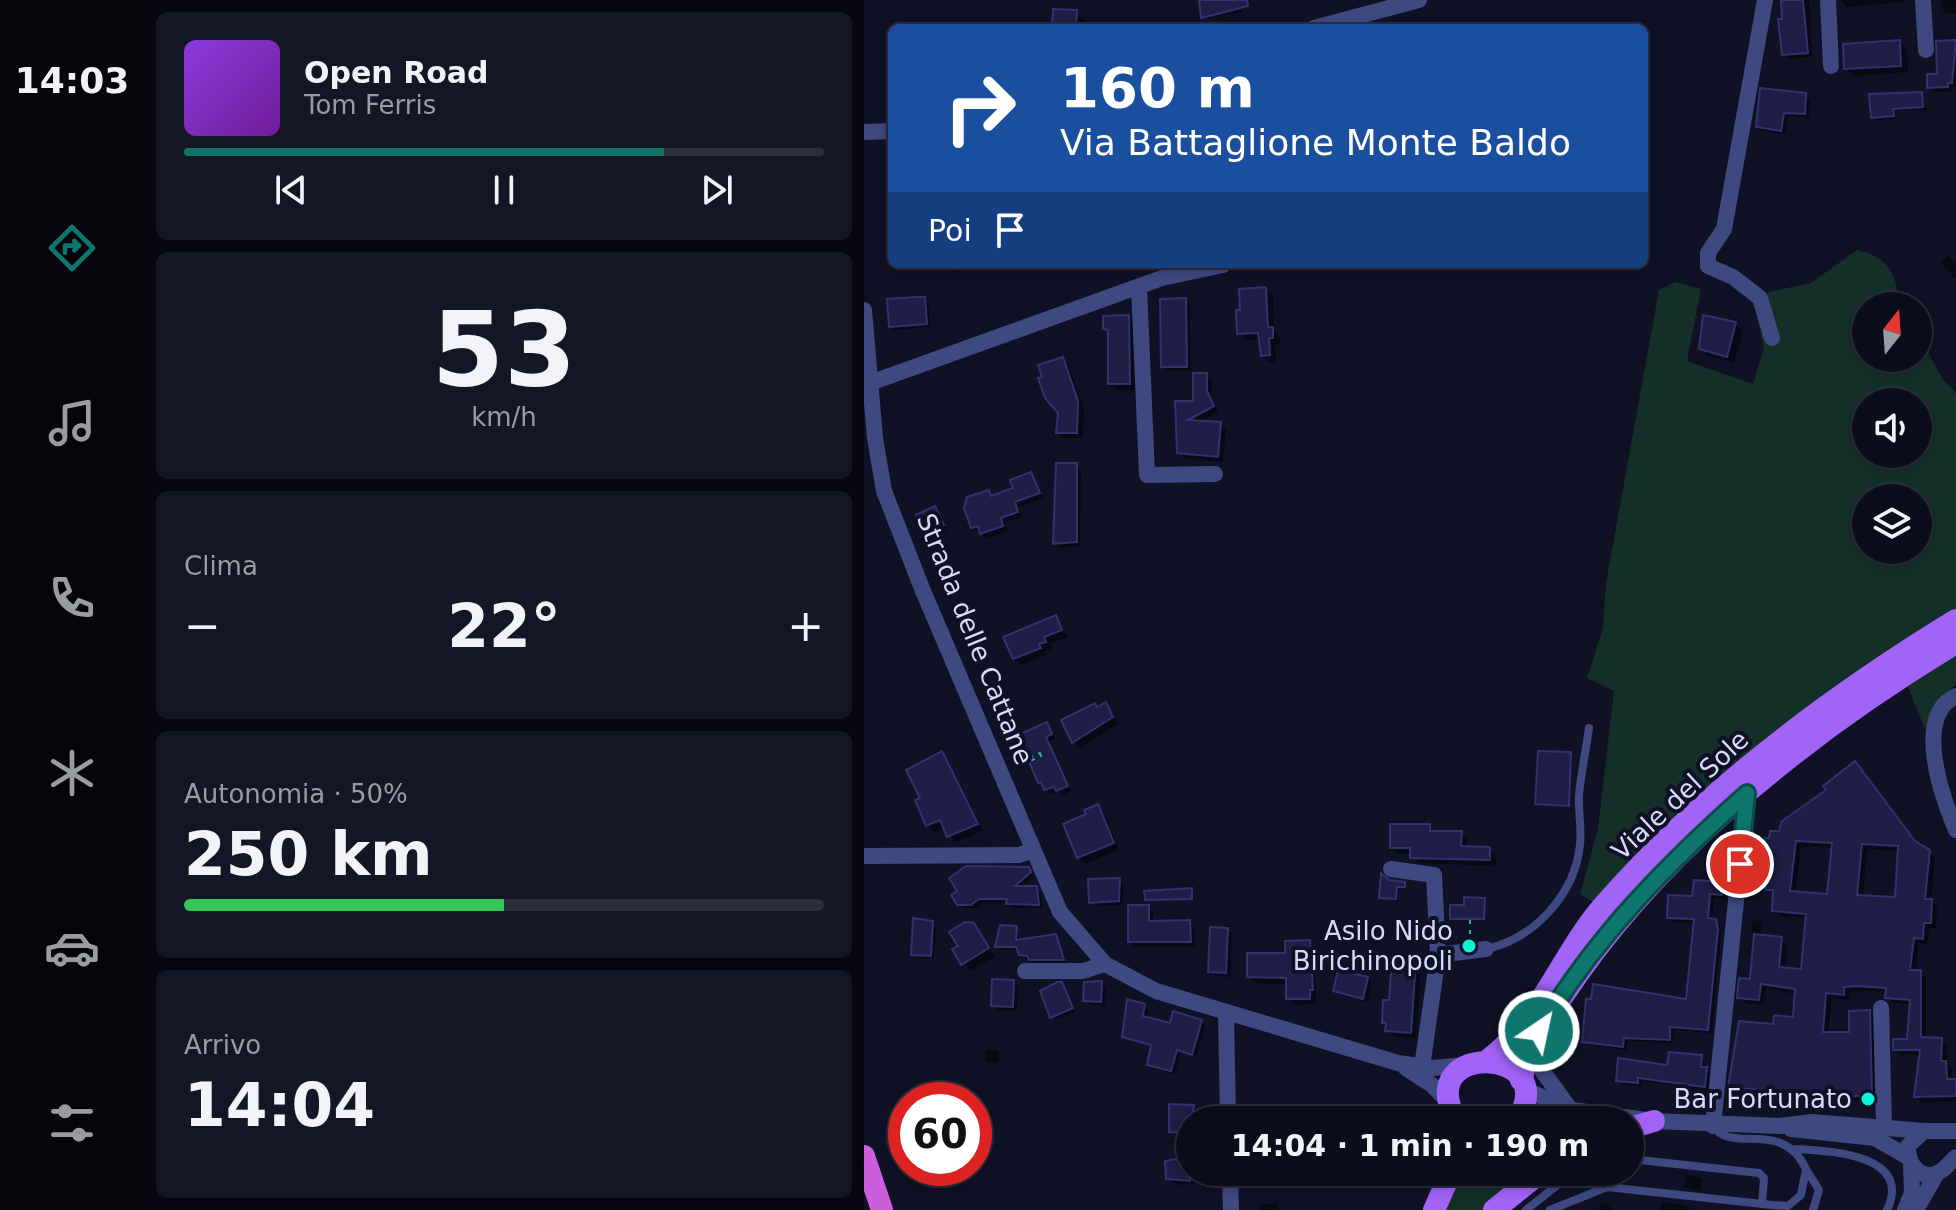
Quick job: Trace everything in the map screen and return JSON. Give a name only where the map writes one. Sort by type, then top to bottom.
[{"type":"highway","points":[[864,1156],[882,1210]]},
{"type":"main road","name":"Viale del Sole","points":[[1452,1106],[1455,1077],[1517,1033],[1602,907],[1681,827],[1744,769],[1881,666],[1956,620]]},
{"type":"main road","name":"Viale del Sole","points":[[1539,1031],[1619,918],[1678,854],[1747,793],[1892,681],[1956,643]]},
{"type":"main road","points":[[1522,1085],[1539,1031]]},
{"type":"main road","points":[[1478,1062],[1511,1068],[1522,1085],[1523,1106]]},
{"type":"main road","points":[[1644,1124],[1654,1121]]},
{"type":"main road","points":[[1421,1210],[1431,1186]]},
{"type":"main road","points":[[1434,1210],[1445,1186]]},
{"type":"main road","points":[[1494,1210],[1524,1186]]},
{"type":"street","points":[[1329,24],[1419,0]]},
{"type":"street","points":[[1765,0],[1724,229],[1708,253],[1708,266],[1733,277],[1760,298],[1772,338]]},
{"type":"street","points":[[1828,0],[1831,66]]},
{"type":"street","points":[[1923,0],[1926,50]]},
{"type":"street","points":[[864,132],[888,131]]},
{"type":"street","points":[[870,383],[1139,287],[1212,268]]},
{"type":"street","points":[[1139,287],[1147,475],[1215,474]]},
{"type":"street","name":"Strada delle Cattane","points":[[864,310],[884,491],[1031,851],[1060,912],[1105,964],[1156,991],[1398,1063],[1422,1067],[1478,1062]]},
{"type":"street","points":[[1956,696],[1947,700],[1931,728],[1939,777],[1956,830]]},
{"type":"street","points":[[1713,1126],[1747,793]]},
{"type":"street","points":[[864,856],[1019,855],[1031,851]]},
{"type":"street","points":[[1391,869],[1434,875],[1438,955],[1422,1067]]},
{"type":"street","points":[[1438,955],[1486,949]]},
{"type":"street","points":[[1025,971],[1083,971],[1105,964]]},
{"type":"street","points":[[1881,1008],[1884,1126]]},
{"type":"street","points":[[1226,1013],[1228,1106]]},
{"type":"street","points":[[1539,1031],[1537,1050],[1543,1072],[1555,1093],[1568,1106]]},
{"type":"street","name":"Strada delle Cattane","points":[[1398,1063],[1432,1085],[1448,1106]]},
{"type":"street","points":[[1522,1085],[1564,1106]]},
{"type":"street","points":[[1644,1120],[1713,1126],[1780,1126],[1812,1122],[1930,1132],[1956,1131]]},
{"type":"street","points":[[1780,1126],[1811,1134],[1875,1138],[1910,1161],[1918,1172],[1947,1164]]},
{"type":"street","points":[[1905,1210],[1912,1193],[1908,1146],[1930,1132]]},
{"type":"street","points":[[1916,1210],[1947,1164],[1951,1150],[1946,1139],[1930,1132]]},
{"type":"street","points":[[1230,1186],[1231,1210]]},
{"type":"lane","points":[[1486,949],[1521,937],[1538,923],[1554,906],[1576,869],[1581,843],[1579,798],[1589,728]]},
{"type":"lane","points":[[1713,1126],[1723,1135],[1777,1141],[1796,1149],[1846,1153],[1871,1160],[1886,1174],[1892,1189],[1887,1210]]},
{"type":"lane","points":[[1796,1149],[1819,1190],[1813,1210]]},
{"type":"lane","points":[[1644,1161],[1759,1173],[1764,1178],[1762,1204]]},
{"type":"lane","points":[[1550,1210],[1607,1187],[1788,1206],[1801,1195],[1806,1169]]},
{"type":"lane","points":[[1526,1210],[1556,1186]]},
{"type":"green space","points":[[1857,250],[1878,258],[1890,269],[1898,292],[1852,292],[1852,372],[1932,372],[1932,360],[1942,378],[1956,393],[1956,620],[1602,907],[1580,894],[1598,829],[1614,691],[1587,678],[1603,628],[1606,583],[1659,290],[1675,282],[1701,289],[1687,361],[1753,384],[1764,348],[1757,318],[1768,292],[1811,283]]},
{"type":"green space","points":[[1956,653],[1956,684],[1933,706],[1925,729],[1906,682]]},
{"type":"green space","points":[[1454,1186],[1513,1186],[1483,1210],[1443,1210]]},
{"type":"building","points":[[1199,0],[1247,0],[1248,6],[1201,18]]},
{"type":"building","points":[[1781,0],[1803,0],[1808,53],[1782,55],[1778,19],[1782,19]]},
{"type":"building","points":[[1053,9],[1077,10],[1076,24],[1052,24]]},
{"type":"building","points":[[1900,40],[1901,66],[1844,69],[1843,44]]},
{"type":"building","points":[[1956,40],[1952,83],[1948,83],[1948,87],[1927,88],[1927,74],[1937,74],[1936,41]]},
{"type":"building","points":[[1760,88],[1806,93],[1805,114],[1784,113],[1781,131],[1756,127]]},
{"type":"building","points":[[1922,92],[1923,107],[1893,109],[1894,116],[1871,118],[1869,94]]},
{"type":"building","points":[[1266,287],[1268,327],[1273,327],[1273,338],[1269,338],[1270,355],[1261,356],[1258,333],[1237,334],[1236,310],[1240,310],[1239,289]]},
{"type":"building","points":[[925,297],[927,324],[889,327],[887,299]]},
{"type":"building","points":[[1186,298],[1187,367],[1161,367],[1160,299]]},
{"type":"building","points":[[1129,315],[1130,384],[1108,384],[1108,330],[1103,329],[1103,316]]},
{"type":"building","points":[[1703,315],[1736,322],[1727,357],[1699,349]]},
{"type":"building","points":[[1063,357],[1078,401],[1077,433],[1056,433],[1058,413],[1045,398],[1038,378],[1042,377],[1038,365]]},
{"type":"building","points":[[1193,373],[1207,373],[1207,391],[1214,406],[1188,420],[1221,422],[1218,457],[1177,453],[1175,401],[1193,401]]},
{"type":"building","points":[[1056,463],[1077,463],[1077,542],[1053,544]]},
{"type":"building","points":[[1031,472],[1040,493],[1015,502],[1018,512],[1001,518],[1003,526],[980,534],[978,526],[971,528],[964,508],[967,497],[989,490],[991,496],[1013,488],[1010,480]]},
{"type":"building","points":[[935,506],[944,525],[923,535],[916,515]]},
{"type":"building","points":[[1056,615],[1062,630],[1044,637],[1046,642],[1039,644],[1041,648],[1013,659],[1003,637]]},
{"type":"building","points":[[1106,702],[1113,717],[1072,743],[1061,720],[1095,703],[1097,707]]},
{"type":"building","points":[[1047,722],[1052,734],[1046,737],[1068,786],[1056,791],[1054,787],[1044,790],[1041,782],[1038,783],[1018,735]]},
{"type":"building","points":[[942,751],[978,824],[947,837],[940,820],[926,826],[915,800],[920,798],[906,770]]},
{"type":"building","points":[[1538,751],[1571,752],[1569,806],[1535,804]]},
{"type":"building","points":[[1855,761],[1915,841],[1930,850],[1925,899],[1932,899],[1931,923],[1924,923],[1923,939],[1914,938],[1910,970],[1921,970],[1921,1037],[1942,1038],[1941,1061],[1946,1061],[1947,1079],[1956,1079],[1956,1096],[1914,1097],[1920,1050],[1893,1050],[1893,1039],[1907,1039],[1910,1000],[1885,998],[1886,988],[1857,986],[1844,987],[1844,995],[1826,993],[1823,1032],[1849,1032],[1849,1011],[1870,1010],[1872,1095],[1843,1097],[1728,1087],[1739,1021],[1773,1024],[1774,1015],[1793,1017],[1795,989],[1761,984],[1759,1000],[1737,998],[1739,978],[1750,979],[1754,934],[1782,937],[1779,967],[1801,969],[1806,914],[1772,911],[1773,890],[1766,890],[1766,882],[1762,882],[1765,838],[1769,838],[1770,831],[1779,831],[1782,821],[1826,790],[1823,786]],"holes":[[[1796,841],[1832,843],[1827,894],[1790,891]],[[1862,844],[1898,846],[1895,897],[1857,895]]]},
{"type":"building","points":[[1098,804],[1114,843],[1077,858],[1063,824],[1086,814],[1084,810]]},
{"type":"building","points":[[1390,824],[1430,824],[1430,831],[1462,831],[1461,846],[1490,847],[1490,860],[1410,858],[1410,848],[1390,848]]},
{"type":"building","points":[[966,866],[1029,867],[1031,872],[1015,886],[1037,886],[1039,905],[1006,904],[1007,899],[979,899],[971,905],[957,905],[951,895],[957,891],[949,878]]},
{"type":"building","points":[[1381,873],[1389,880],[1405,882],[1405,887],[1397,887],[1396,899],[1379,898]]},
{"type":"building","points":[[1120,878],[1119,901],[1089,903],[1088,879]]},
{"type":"building","points":[[1694,880],[1724,882],[1722,895],[1710,894],[1708,918],[1716,919],[1718,929],[1708,1030],[1670,1027],[1670,1040],[1624,1038],[1623,1047],[1582,1042],[1586,999],[1591,999],[1593,984],[1686,999],[1694,919],[1667,918],[1668,895],[1692,896]]},
{"type":"building","points":[[1192,888],[1192,899],[1145,900],[1144,891]]},
{"type":"building","points":[[1464,897],[1485,898],[1484,919],[1450,919],[1450,905],[1464,905]]},
{"type":"building","points":[[1128,905],[1149,905],[1149,921],[1190,920],[1191,942],[1128,942]]},
{"type":"building","points":[[913,918],[933,921],[931,956],[911,955]]},
{"type":"building","points":[[965,922],[974,923],[989,948],[961,965],[952,949],[958,946],[949,932]]},
{"type":"building","points":[[1000,925],[1017,926],[1016,940],[1056,934],[1064,960],[1029,960],[1027,956],[1019,955],[1016,947],[995,947]]},
{"type":"building","points":[[1210,927],[1228,928],[1226,973],[1208,972]]},
{"type":"building","points":[[1310,940],[1313,990],[1310,990],[1310,999],[1286,999],[1286,978],[1247,977],[1247,953],[1285,953],[1285,941]]},
{"type":"building","points":[[1392,957],[1416,959],[1411,1033],[1385,1031],[1386,1023],[1382,1023],[1383,1000],[1389,1000]]},
{"type":"building","points":[[1338,970],[1368,977],[1363,999],[1333,991]]},
{"type":"building","points":[[992,979],[1014,980],[1013,1007],[991,1006]]},
{"type":"building","points":[[1102,981],[1101,1002],[1083,1001],[1084,982]]},
{"type":"building","points":[[1062,982],[1073,1008],[1050,1018],[1040,991]]},
{"type":"building","points":[[1127,999],[1145,1004],[1143,1016],[1170,1023],[1173,1011],[1202,1020],[1192,1055],[1177,1050],[1171,1071],[1147,1065],[1151,1045],[1122,1037]]},
{"type":"building","points":[[1669,1052],[1702,1055],[1701,1067],[1707,1067],[1705,1087],[1638,1078],[1638,1083],[1616,1081],[1618,1058],[1667,1065]]},
{"type":"building","points":[[1169,1104],[1194,1105],[1176,1106],[1176,1132],[1169,1132]]},
{"type":"building","points":[[1176,1159],[1176,1180],[1166,1179],[1165,1161]]},
{"type":"place","name":"Asilo Nido Birichinopoli","points":[[1469,946]]},
{"type":"place","name":"Bar Fortunato","points":[[1868,1099]]},
{"type":"route","points":[[1539,1031],[1619,918],[1678,854],[1747,793],[1740,864]]}]
